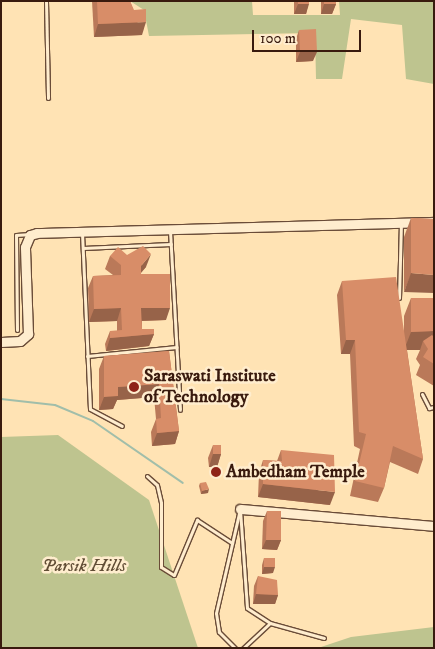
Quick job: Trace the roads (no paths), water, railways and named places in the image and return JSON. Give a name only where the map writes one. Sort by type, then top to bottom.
[{"type":"street","points":[[1,342],[20,341],[28,334],[25,247],[34,234],[434,222]]},
{"type":"street","points":[[240,509],[434,526]]},
{"type":"lane","points":[[46,1],[48,98]]},
{"type":"lane","points":[[399,305],[401,224]]},
{"type":"lane","points":[[170,231],[180,410]]},
{"type":"lane","points":[[82,232],[90,409],[122,426]]},
{"type":"lane","points":[[18,330],[16,235],[34,234]]},
{"type":"lane","points":[[83,248],[171,244]]},
{"type":"lane","points":[[87,356],[177,347]]},
{"type":"lane","points":[[422,394],[429,408],[434,407]]},
{"type":"lane","points":[[147,476],[157,485],[161,503],[161,567],[174,575],[196,520],[232,543]]},
{"type":"lane","points":[[234,648],[219,632],[216,613],[240,509]]},
{"type":"lane","points":[[240,509],[247,608],[270,624],[324,638]]},
{"type":"lane","points":[[244,648],[270,624]]},
{"type":"waterway","points":[[1,399],[55,405],[93,421],[183,483]]},
{"type":"place","name":"Saraswati Institute of Technology","points":[[134,387]]},
{"type":"place","name":"Ambedham Temple","points":[[216,472]]},
{"type":"park label","name":"Parsik Hills","points":[[84,566]]}]
